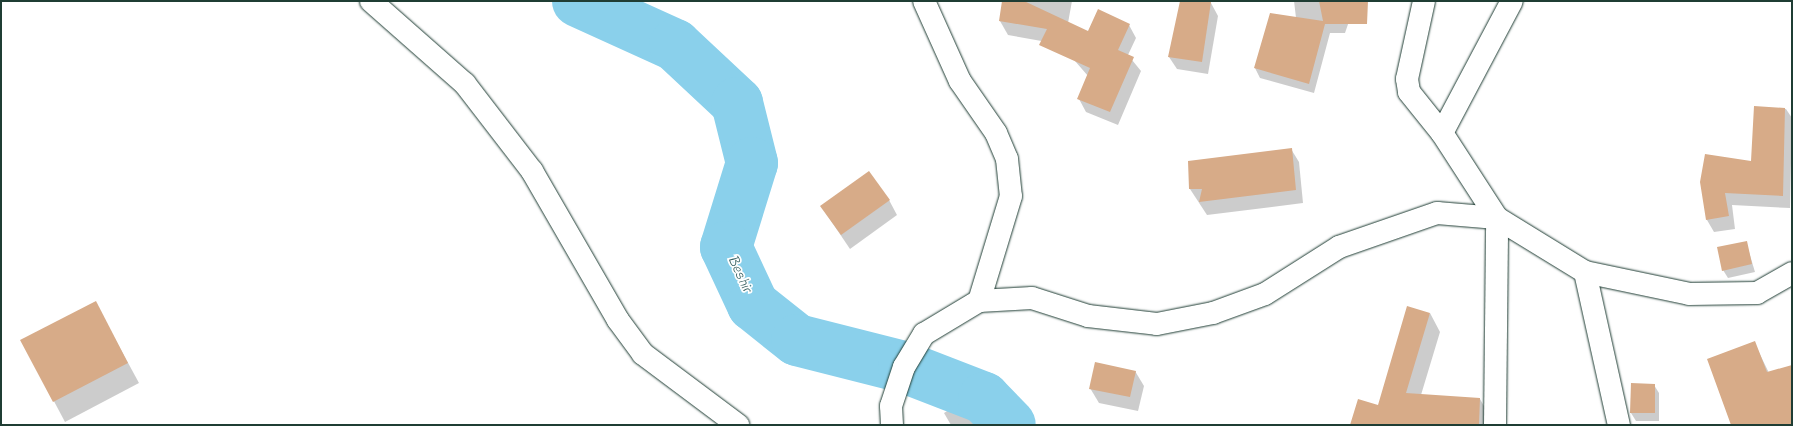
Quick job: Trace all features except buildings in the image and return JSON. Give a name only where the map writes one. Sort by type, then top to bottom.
[{"type":"street","points":[[371,1],[465,84],[532,171],[618,320],[643,354],[738,425]]},
{"type":"street","points":[[924,1],[960,81],[996,133],[1007,160],[1011,196],[979,301]]},
{"type":"street","points":[[1424,1],[1407,79],[1415,102],[1442,132],[1497,218],[1585,272],[1688,294],[1757,293],[1792,273]]},
{"type":"street","points":[[1442,132],[1512,1]]},
{"type":"street","points":[[892,425],[891,406],[904,367],[924,334],[979,301],[1032,298],[1088,316],[1157,324],[1213,313],[1265,294],[1339,247],[1437,213],[1497,218]]},
{"type":"street","points":[[1495,425],[1497,218]]},
{"type":"street","points":[[1585,272],[1619,425]]},
{"type":"waterway","name":"Beshir","points":[[578,1],[675,45],[737,103],[752,163],[726,247],[753,305],[797,340],[904,367],[984,398],[1010,425]]}]
